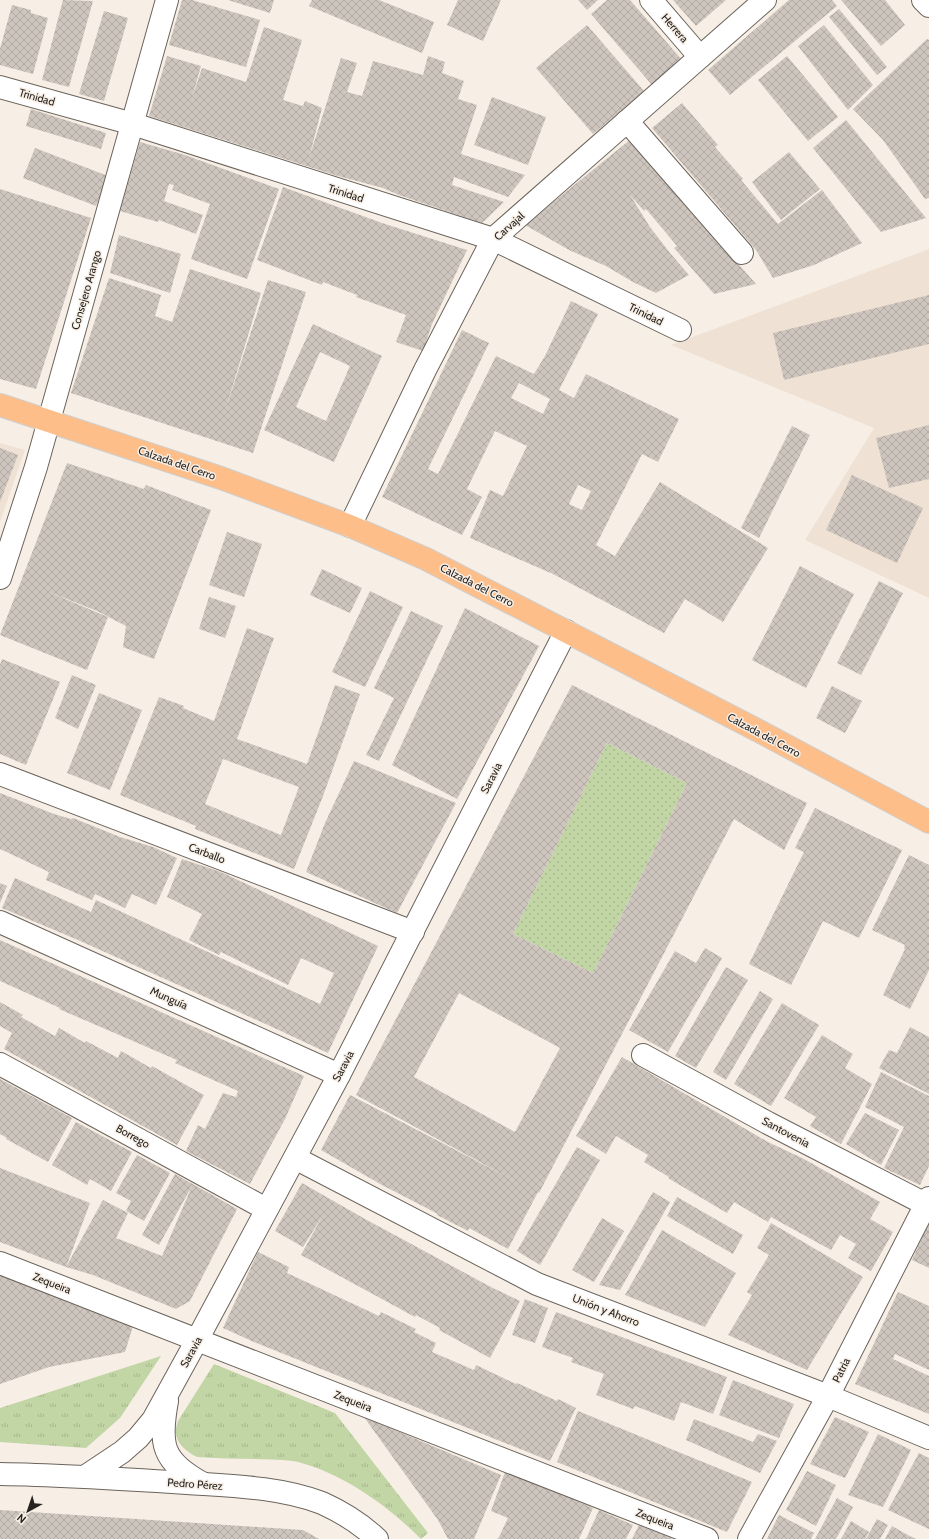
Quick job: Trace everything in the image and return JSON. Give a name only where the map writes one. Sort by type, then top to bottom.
[{"type":"main road","name":"Calzada del Cerro","points":[[0,405],[50,420],[221,478],[350,526],[426,559],[929,822]]},
{"type":"street","name":"Consejero Arango","points":[[0,578],[50,420],[167,0]]},
{"type":"street","name":"Herrera","points":[[651,0],[700,57]]},
{"type":"street","name":"Carvajal","points":[[350,526],[425,370],[493,239],[765,0]]},
{"type":"street","points":[[923,0],[929,6]]},
{"type":"street","name":"Trinidad","points":[[0,87],[133,124],[493,239],[680,330]]},
{"type":"street","points":[[627,122],[742,253]]},
{"type":"street","name":"Saravia","points":[[86,1476],[122,1452],[138,1438],[153,1420],[339,1075],[566,631]]},
{"type":"street","name":"Carballo","points":[[0,774],[413,932]]},
{"type":"street","name":"Munguía","points":[[0,922],[339,1075]]},
{"type":"street","name":"Santovenia","points":[[643,1055],[761,1119],[928,1203]]},
{"type":"street","name":"Borrego","points":[[0,1064],[266,1209]]},
{"type":"street","name":"Unión y Ahorro","points":[[295,1158],[537,1284],[828,1396],[929,1438]]},
{"type":"street","name":"Patria","points":[[749,1539],[828,1396],[928,1203]]},
{"type":"street","name":"Zequeira","points":[[0,1263],[707,1539]]},
{"type":"street","points":[[168,1392],[163,1434],[170,1459],[185,1474],[203,1484]]},
{"type":"street","name":"Pedro Pérez","points":[[0,1474],[86,1476],[277,1491],[322,1503],[346,1515],[378,1539]]},
{"type":"shaded area","points":[[929,249],[929,598],[805,540],[874,428],[671,345]]},
{"type":"shaded area","points":[[0,443],[25,450],[0,522]]},
{"type":"green space","points":[[607,743],[687,783],[593,973],[513,934]]},
{"type":"green space","points":[[161,1356],[120,1418],[86,1448],[0,1442],[0,1408]]},
{"type":"green space","points":[[214,1364],[335,1413],[428,1533],[421,1539],[380,1503],[332,1474],[315,1467],[287,1460],[197,1457],[187,1451],[179,1443],[176,1427],[178,1421]]},
{"type":"building","points":[[63,0],[93,1],[69,87],[42,80]]},
{"type":"building","points":[[182,0],[192,0],[260,20],[246,67],[169,45]]},
{"type":"building","points":[[228,0],[274,0],[270,13]]},
{"type":"building","points":[[312,0],[379,0],[434,22],[422,53],[309,6]]},
{"type":"building","points":[[458,0],[501,0],[483,41],[447,25]]},
{"type":"building","points":[[578,0],[598,0],[587,10]]},
{"type":"building","points":[[607,0],[630,0],[682,60],[652,85],[591,14]]},
{"type":"building","points":[[673,0],[726,0],[696,26]]},
{"type":"building","points":[[789,0],[832,0],[837,6],[730,95],[708,70]]},
{"type":"building","points":[[841,0],[885,0],[905,25],[881,46]]},
{"type":"building","points":[[12,5],[31,10],[31,13],[48,18],[33,74],[0,65],[0,49]]},
{"type":"building","points":[[839,9],[887,67],[877,75],[829,17]]},
{"type":"building","points":[[104,11],[128,18],[104,101],[79,94]]},
{"type":"building","points":[[587,25],[644,91],[593,134],[536,68]]},
{"type":"building","points":[[824,25],[873,85],[848,110],[798,46]]},
{"type":"building","points":[[264,27],[302,40],[283,100],[303,106],[305,101],[322,108],[309,158],[341,58],[357,63],[347,92],[362,96],[373,61],[423,75],[428,56],[445,62],[442,73],[464,81],[458,99],[477,105],[461,154],[525,175],[508,197],[454,177],[452,185],[504,202],[482,223],[399,195],[383,188],[338,176],[149,116],[167,56],[201,66],[192,98],[202,68],[246,82]]},
{"type":"building","points":[[927,39],[929,40],[929,198],[925,199],[883,140],[853,109]]},
{"type":"building","points":[[787,56],[838,117],[808,141],[758,80]]},
{"type":"building","points":[[492,97],[546,117],[528,165],[474,145]]},
{"type":"building","points":[[682,103],[718,145],[715,147],[743,179],[741,180],[778,224],[822,190],[862,243],[814,265],[773,278],[756,250],[652,128]]},
{"type":"building","points":[[31,109],[106,133],[101,149],[26,126]]},
{"type":"building","points":[[846,120],[926,218],[881,232],[813,148]]},
{"type":"building","points":[[631,139],[756,284],[714,294],[674,248],[677,246],[646,209],[644,211],[630,195],[650,227],[689,275],[656,293],[633,282],[606,266],[571,251],[525,225]]},
{"type":"building","points":[[140,142],[185,155],[279,189],[247,279],[191,259],[210,204],[172,190],[174,185],[169,184],[164,201],[203,215],[196,234],[159,220],[158,222],[120,211]]},
{"type":"building","points":[[35,148],[108,176],[96,206],[23,178]]},
{"type":"building","points":[[789,152],[820,189],[781,220],[752,182]]},
{"type":"building","points":[[283,187],[382,223],[467,250],[432,324],[423,351],[396,342],[406,315],[356,297],[357,295],[323,282],[322,285],[257,260]]},
{"type":"building","points":[[0,189],[91,218],[36,389],[0,379]]},
{"type":"building","points":[[119,235],[181,254],[170,293],[110,273]]},
{"type":"building","points":[[190,269],[261,293],[225,411],[268,280],[306,292],[253,453],[71,393],[109,278],[161,295],[155,316],[172,322]]},
{"type":"building","points":[[929,295],[929,344],[784,380],[773,333]]},
{"type":"building","points":[[571,301],[598,314],[559,390],[574,398],[586,374],[679,419],[658,462],[642,454],[596,545],[615,556],[660,482],[768,548],[723,622],[685,599],[664,633],[553,574],[470,538],[490,490],[503,496],[527,446],[495,431],[467,489],[482,497],[462,535],[382,497],[462,330],[489,343],[428,469],[438,474],[496,356],[534,374],[545,356]],"holes":[[[519,383],[550,399],[543,414],[511,398]],[[578,485],[591,491],[582,510],[569,504]]]},
{"type":"building","points":[[313,324],[382,356],[334,462],[264,430]],"holes":[[[320,352],[350,366],[326,421],[296,407]]]},
{"type":"building","points":[[929,425],[929,479],[889,488],[876,438]]},
{"type":"building","points":[[792,426],[810,435],[759,538],[741,528]]},
{"type":"building","points":[[0,448],[18,455],[0,502]]},
{"type":"building","points":[[67,463],[144,489],[146,485],[211,510],[154,659],[123,647],[126,626],[97,611],[44,590],[108,617],[87,670],[0,635]]},
{"type":"building","points":[[852,475],[923,508],[897,563],[826,530]]},
{"type":"building","points":[[227,532],[262,544],[244,597],[209,585]]},
{"type":"building","points":[[800,566],[854,594],[806,688],[752,660]]},
{"type":"building","points":[[322,569],[362,588],[350,613],[310,595]]},
{"type":"building","points":[[879,581],[903,593],[861,675],[837,663]]},
{"type":"building","points":[[370,591],[403,607],[365,687],[332,672]]},
{"type":"building","points":[[209,597],[236,606],[225,638],[199,629]]},
{"type":"building","points":[[465,608],[539,646],[457,799],[392,765]]},
{"type":"building","points":[[411,611],[443,626],[379,761],[366,755],[394,698],[374,688]]},
{"type":"building","points":[[247,628],[274,638],[237,739],[307,764],[335,685],[360,694],[323,796],[294,869],[195,829],[196,826],[120,795],[159,697],[184,706],[183,708],[214,721]],"holes":[[[223,759],[299,787],[281,835],[205,804]]]},
{"type":"building","points":[[2,659],[60,682],[26,765],[0,754],[0,665]]},
{"type":"building","points":[[72,675],[96,685],[78,729],[55,718]]},
{"type":"building","points":[[572,685],[807,803],[784,850],[734,819],[539,1193],[538,1192],[508,1249],[469,1228],[468,1231],[437,1215],[438,1214],[382,1185],[321,1150],[350,1095],[519,1183],[356,1095]],"holes":[[[607,743],[687,783],[593,973],[513,934]],[[459,993],[560,1048],[515,1132],[414,1077]]]},
{"type":"building","points":[[832,686],[862,701],[845,733],[816,718]]},
{"type":"building","points":[[99,693],[142,710],[110,790],[67,773]]},
{"type":"building","points":[[354,761],[456,803],[397,913],[306,872],[325,823]]},
{"type":"building","points":[[0,793],[54,814],[71,819],[73,818],[120,837],[153,847],[177,858],[156,905],[132,894],[125,908],[95,894],[92,900],[46,880],[49,872],[0,849]]},
{"type":"building","points":[[815,808],[902,850],[859,938],[823,921],[791,985],[749,964],[804,852],[795,848]]},
{"type":"building","points":[[909,855],[929,865],[929,970],[910,1009],[883,995],[905,949],[905,945],[872,930]]},
{"type":"building","points":[[182,859],[221,872],[378,946],[328,1053],[78,940],[2,908],[15,878],[91,912],[96,900],[320,1004],[334,973],[301,958],[288,985],[221,952],[219,955],[189,940],[202,914],[167,897]]},
{"type":"building","points":[[0,883],[7,886],[0,903]]},
{"type":"building","points":[[0,940],[304,1076],[285,1119],[250,1184],[186,1151],[198,1125],[205,1129],[223,1093],[236,1097],[238,1091],[175,1063],[177,1060],[59,1009],[60,1008],[0,981]]},
{"type":"building","points":[[705,948],[722,958],[668,1052],[629,1030],[675,951],[696,963]]},
{"type":"building","points":[[726,967],[748,980],[696,1068],[675,1056]]},
{"type":"building","points":[[760,991],[773,999],[726,1080],[713,1072]]},
{"type":"building","points":[[0,1002],[23,1015],[21,1017],[55,1036],[59,1028],[85,1043],[86,1041],[118,1058],[121,1051],[151,1068],[152,1066],[204,1095],[177,1145],[4,1049],[12,1033],[0,1026]]},
{"type":"building","points":[[782,1003],[819,1025],[771,1106],[734,1084]]},
{"type":"building","points":[[910,1027],[929,1037],[929,1094],[879,1068],[889,1050],[897,1053]]},
{"type":"building","points":[[822,1035],[853,1054],[845,1068],[872,1084],[841,1144],[810,1126],[816,1117],[784,1098]]},
{"type":"building","points":[[622,1057],[768,1142],[804,1159],[880,1202],[870,1219],[893,1232],[871,1271],[848,1258],[856,1244],[840,1235],[831,1250],[771,1217],[768,1222],[734,1202],[727,1213],[644,1162],[648,1155],[616,1136],[606,1154],[576,1136]]},
{"type":"building","points":[[881,1072],[929,1096],[929,1166],[920,1185],[884,1168],[904,1127],[865,1107]]},
{"type":"building","points":[[0,1079],[72,1118],[48,1162],[6,1139],[7,1138],[0,1134]]},
{"type":"building","points":[[865,1113],[899,1130],[881,1165],[846,1144]]},
{"type":"building","points":[[76,1122],[132,1152],[111,1191],[90,1179],[87,1185],[52,1165]]},
{"type":"building","points":[[577,1147],[600,1160],[540,1265],[517,1251]]},
{"type":"building","points":[[137,1155],[170,1173],[144,1221],[126,1211],[131,1201],[116,1193]]},
{"type":"building","points":[[0,1168],[90,1203],[66,1267],[0,1242]]},
{"type":"building","points":[[175,1174],[237,1209],[190,1301],[176,1309],[93,1275],[66,1267],[103,1200],[128,1213],[116,1238],[162,1256],[192,1186],[159,1245],[142,1235]]},
{"type":"building","points":[[302,1183],[365,1219],[489,1286],[520,1301],[490,1358],[439,1330],[440,1328],[416,1315],[415,1317],[301,1255],[323,1215],[303,1247],[275,1231]]},
{"type":"building","points":[[653,1192],[670,1202],[620,1290],[599,1285]]},
{"type":"building","points":[[677,1197],[743,1235],[733,1254],[667,1216]]},
{"type":"building","points":[[602,1218],[624,1231],[594,1282],[572,1270]]},
{"type":"building","points":[[771,1223],[863,1277],[807,1370],[728,1335],[752,1295],[747,1292],[769,1255],[757,1248]]},
{"type":"building","points":[[929,1223],[929,1268],[912,1260]]},
{"type":"building","points":[[662,1230],[736,1273],[705,1327],[625,1295]]},
{"type":"building","points":[[258,1252],[289,1267],[287,1273],[379,1316],[381,1312],[416,1329],[414,1332],[436,1343],[432,1352],[474,1370],[476,1365],[516,1384],[517,1383],[557,1401],[558,1399],[576,1408],[550,1461],[254,1342],[223,1328]]},
{"type":"building","points":[[0,1273],[72,1304],[133,1326],[125,1352],[49,1367],[0,1384]]},
{"type":"building","points":[[898,1292],[929,1306],[929,1370],[895,1354],[893,1359],[929,1376],[929,1414],[855,1384]]},
{"type":"building","points":[[525,1299],[548,1308],[535,1343],[512,1335]]},
{"type":"building","points":[[556,1312],[727,1377],[713,1414],[681,1402],[674,1421],[635,1406],[633,1409],[596,1395],[604,1374],[571,1362],[573,1358],[542,1347]]},
{"type":"building","points":[[733,1380],[794,1404],[779,1438],[719,1415]]},
{"type":"building","points":[[578,1411],[752,1482],[727,1532],[557,1462]]},
{"type":"building","points":[[364,1417],[501,1475],[474,1539],[448,1539],[438,1520]]},
{"type":"building","points":[[835,1417],[869,1432],[845,1478],[810,1464]]},
{"type":"building","points":[[694,1419],[753,1442],[758,1434],[777,1441],[760,1473],[686,1440]]},
{"type":"building","points":[[878,1434],[911,1450],[883,1507],[848,1495]]},
{"type":"building","points":[[919,1453],[929,1458],[929,1529],[888,1510]]},
{"type":"building","points":[[807,1471],[836,1485],[816,1526],[786,1510]]},
{"type":"building","points":[[505,1472],[593,1508],[579,1539],[498,1539],[508,1518],[491,1511]]},
{"type":"building","points":[[837,1498],[853,1507],[836,1539],[815,1539]]},
{"type":"building","points":[[0,1510],[303,1530],[319,1539],[0,1539]]},
{"type":"building","points":[[599,1510],[633,1525],[626,1539],[586,1539]]},
{"type":"building","points":[[779,1515],[814,1533],[811,1539],[767,1539]]},
{"type":"building","points":[[877,1519],[888,1525],[880,1539],[866,1539]]},
{"type":"building","points":[[851,1521],[869,1532],[865,1539],[841,1539]]},
{"type":"building","points":[[639,1525],[672,1538],[632,1539]]},
{"type":"building","points":[[892,1526],[906,1534],[916,1539],[885,1539]]}]
